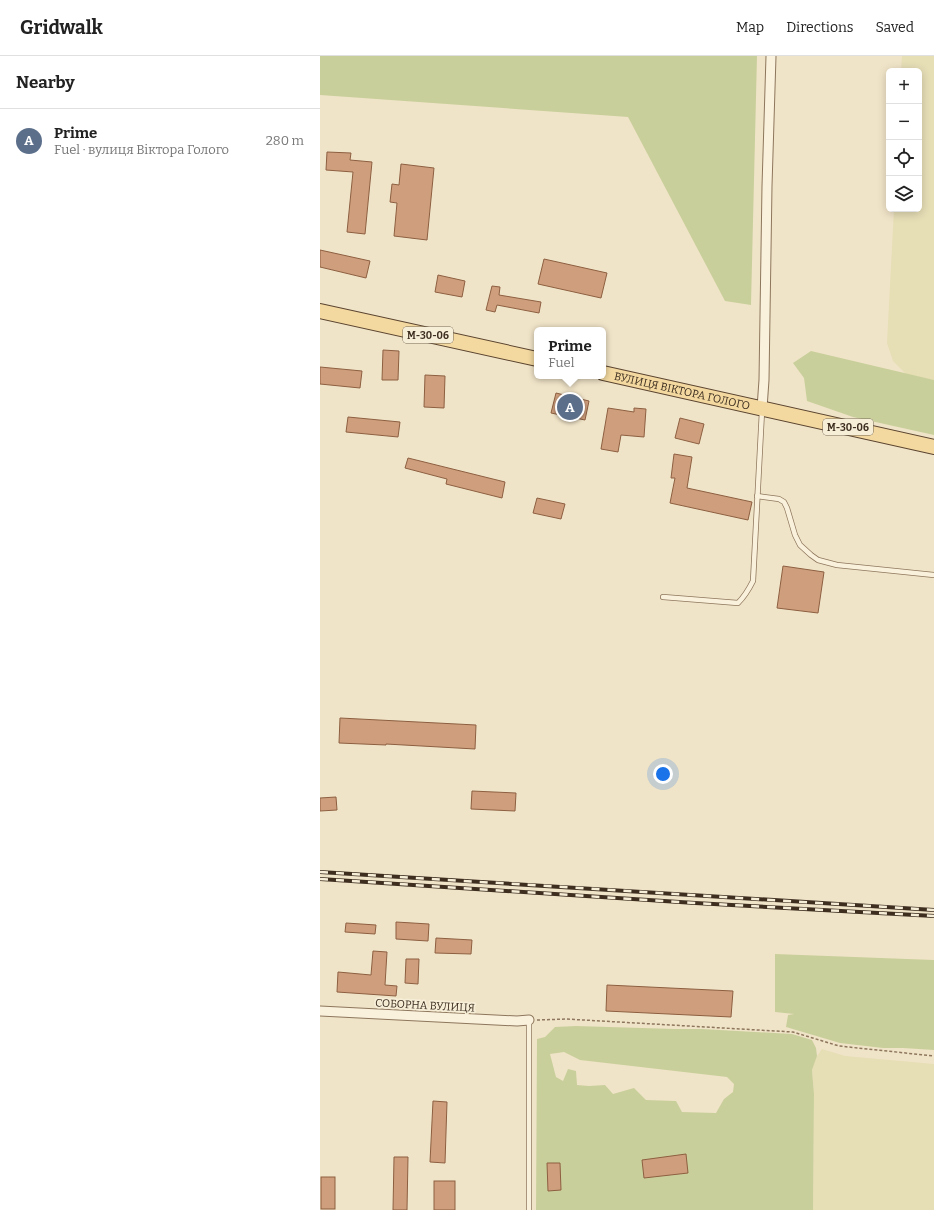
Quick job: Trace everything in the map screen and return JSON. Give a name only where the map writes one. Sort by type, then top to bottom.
[{"type":"main road","name":"М-30-06","points":[[320,311],[534,358]]},
{"type":"main road","name":"ВУЛИЦЯ ВІКТОРА ГОЛОГО","points":[[606,374],[762,408]]},
{"type":"main road","name":"М-30-06","points":[[762,408],[934,447]]},
{"type":"street","points":[[762,408],[771,56]]},
{"type":"street","name":"СОБОРНА ВУЛИЦЯ","points":[[320,1011],[509,1021],[529,1020]]},
{"type":"lane","points":[[663,597],[738,602],[744,598],[753,581],[762,408]]},
{"type":"lane","points":[[757,496],[779,499],[784,502],[800,545],[818,560],[837,565],[934,575]]},
{"type":"lane","points":[[529,1020],[529,1210]]},
{"type":"path","points":[[529,1020],[566,1019],[793,1032],[839,1046],[934,1056]]},
{"type":"shaded area","points":[[902,56],[934,56],[934,380],[906,374],[893,361],[887,343],[894,212],[922,212],[922,68],[901,68]]},
{"type":"shaded area","points":[[822,1049],[845,1056],[934,1064],[934,1210],[813,1210],[814,1094],[812,1070],[817,1056]]},
{"type":"green space","points":[[320,56],[757,56],[751,305],[725,301],[628,117],[320,95]]},
{"type":"green space","points":[[811,351],[934,380],[934,435],[853,417],[807,401],[804,378],[793,363]]},
{"type":"green space","points":[[775,954],[934,960],[934,1050],[883,1048],[840,1043],[786,1027],[788,1015],[794,1014],[775,1012]]},
{"type":"green space","points":[[576,1026],[702,1029],[792,1034],[812,1040],[816,1048],[817,1056],[812,1070],[814,1094],[813,1210],[536,1210],[537,1039],[545,1037],[555,1027]],"holes":[[[564,1052],[580,1060],[727,1077],[734,1084],[733,1092],[724,1099],[716,1113],[682,1112],[676,1101],[646,1100],[634,1088],[613,1094],[605,1085],[577,1085],[576,1071],[568,1069],[563,1081],[556,1077],[550,1054]]]},
{"type":"building","points":[[327,152],[351,153],[350,160],[372,162],[365,234],[347,232],[353,172],[326,170]]},
{"type":"building","points":[[401,164],[434,168],[427,240],[394,236],[397,203],[390,202],[392,184],[399,185]]},
{"type":"building","points":[[320,250],[370,261],[366,278],[320,267]]},
{"type":"building","points":[[544,259],[607,273],[601,298],[538,284]]},
{"type":"building","points":[[438,275],[465,281],[462,297],[435,292]]},
{"type":"building","points":[[492,286],[500,287],[499,295],[541,302],[539,313],[497,305],[495,312],[486,310]]},
{"type":"building","points":[[383,350],[399,351],[398,380],[382,380]]},
{"type":"building","points":[[320,367],[362,371],[360,388],[320,384]]},
{"type":"building","points":[[425,375],[445,376],[444,408],[424,407]]},
{"type":"building","points":[[556,393],[589,401],[585,420],[551,413]]},
{"type":"building","points":[[608,408],[634,412],[634,408],[646,409],[644,437],[621,435],[618,452],[601,449]]},
{"type":"building","points":[[348,417],[400,422],[398,437],[346,432]]},
{"type":"building","points":[[680,418],[704,424],[699,444],[675,438]]},
{"type":"building","points":[[674,454],[692,457],[687,488],[752,502],[748,520],[670,503],[675,478],[671,478]]},
{"type":"building","points":[[408,458],[505,482],[502,498],[446,484],[447,479],[405,468]]},
{"type":"building","points":[[537,498],[565,504],[561,519],[533,513]]},
{"type":"building","points":[[783,566],[824,572],[818,613],[777,608]]},
{"type":"building","points":[[340,718],[476,725],[475,749],[339,743]]},
{"type":"building","points":[[472,791],[516,793],[515,811],[471,809]]},
{"type":"building","points":[[336,797],[337,810],[320,811],[320,798]]},
{"type":"building","points":[[396,922],[429,924],[428,941],[396,939]]},
{"type":"building","points":[[346,923],[376,925],[375,934],[345,932]]},
{"type":"building","points":[[436,938],[472,940],[471,954],[435,953]]},
{"type":"building","points":[[373,951],[387,952],[385,985],[397,986],[396,996],[337,992],[338,972],[371,975]]},
{"type":"building","points":[[406,959],[419,959],[418,984],[405,983]]},
{"type":"building","points":[[607,985],[733,991],[731,1017],[606,1011]]},
{"type":"building","points":[[433,1101],[447,1102],[445,1163],[430,1162]]},
{"type":"building","points":[[686,1154],[688,1173],[644,1178],[642,1160]]},
{"type":"building","points":[[394,1157],[408,1157],[407,1210],[393,1210]]},
{"type":"building","points":[[547,1163],[560,1163],[561,1190],[548,1191]]},
{"type":"building","points":[[321,1177],[335,1177],[335,1209],[321,1209]]},
{"type":"building","points":[[434,1181],[455,1181],[455,1210],[434,1210]]},
{"type":"railway","points":[[320,872],[934,910]]},
{"type":"railway","points":[[320,879],[695,903],[934,916]]},
{"type":"place","name":"Prime","points":[[570,407]]}]
